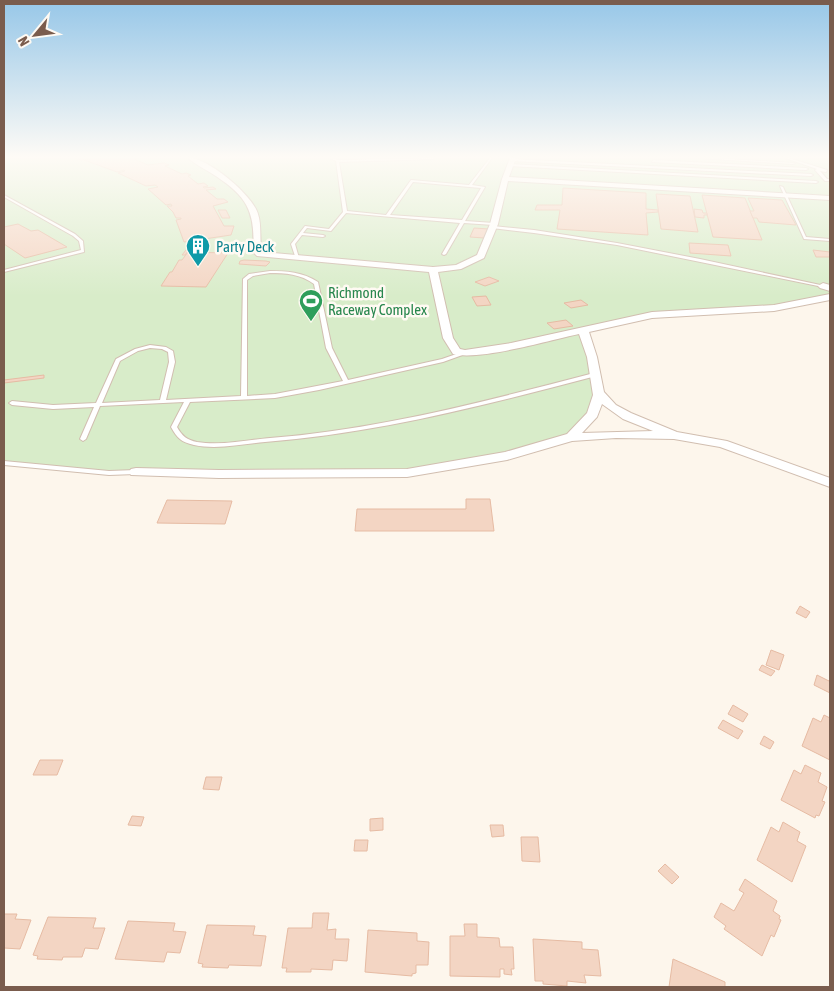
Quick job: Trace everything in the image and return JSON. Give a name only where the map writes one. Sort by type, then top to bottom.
[{"type":"street","points":[[251,204],[259,232],[257,252],[297,258],[433,270],[458,267],[481,256],[493,226],[499,204]]},
{"type":"street","points":[[433,270],[448,338],[454,350],[465,352],[510,346],[664,313],[774,308],[830,297]]},
{"type":"street","points":[[571,437],[593,414],[599,395],[592,357],[583,330]]},
{"type":"street","points":[[599,395],[627,416],[674,435]]},
{"type":"street","points":[[136,472],[219,474],[407,473],[507,456],[571,437],[616,434],[674,435],[723,444],[830,483]]},
{"type":"lane","points":[[4,271],[83,251],[81,241],[74,235],[19,204]]},
{"type":"lane","points":[[297,258],[293,244],[306,227],[330,230],[345,212],[344,204]]},
{"type":"lane","points":[[387,216],[395,204]]},
{"type":"lane","points":[[444,254],[474,204]]},
{"type":"lane","points":[[789,204],[805,238],[830,240]]},
{"type":"lane","points":[[345,212],[521,229],[641,250],[826,287]]},
{"type":"lane","points":[[300,234],[323,236]]},
{"type":"lane","points":[[244,398],[245,279],[249,275],[258,273],[291,273],[311,278],[316,283],[329,348],[346,382]]},
{"type":"lane","points":[[83,439],[118,360],[128,353],[151,346],[164,347],[170,351],[172,362],[163,401]]},
{"type":"lane","points":[[12,403],[53,407],[275,396],[444,360],[465,352]]},
{"type":"lane","points":[[188,400],[174,426],[178,436],[189,441],[210,445],[282,440],[342,433],[475,406],[594,375]]},
{"type":"lane","points":[[4,463],[109,473],[136,472]]},
{"type":"green space","name":"Richmond Raceway Complex","points":[[4,204],[830,204],[830,297],[801,304],[663,313],[583,330],[599,395],[571,437],[549,444],[407,473],[136,472],[42,469],[4,462]]},
{"type":"building","points":[[171,204],[220,204],[213,206],[224,226],[234,226],[231,235],[184,242],[176,220],[181,218],[176,218],[167,206],[172,206]]},
{"type":"building","points":[[646,204],[646,209],[658,210],[658,212],[646,213],[648,235],[557,229],[560,210],[535,210],[537,205]]},
{"type":"building","points":[[657,204],[692,204],[698,232],[661,229]]},
{"type":"building","points":[[704,204],[748,204],[762,240],[713,237]]},
{"type":"building","points":[[751,204],[784,204],[796,225],[759,222],[757,218],[753,218],[750,211],[754,211]]},
{"type":"building","points":[[694,209],[702,210],[707,215],[704,215],[704,218],[695,217]]},
{"type":"building","points":[[218,210],[226,210],[230,218],[222,218]]},
{"type":"building","points":[[18,224],[31,231],[38,230],[67,247],[25,258],[4,244],[4,227]]},
{"type":"building","points":[[474,228],[489,229],[484,238],[470,237]]},
{"type":"building","points":[[689,243],[728,245],[731,256],[690,253]]},
{"type":"building","points":[[203,244],[199,250],[202,251],[188,251],[185,255],[182,255],[190,245]]},
{"type":"building","points":[[220,246],[231,246],[229,252],[218,252]]},
{"type":"building","points":[[813,250],[830,252],[830,257],[816,257]]},
{"type":"building","name":"Party Deck","points":[[188,252],[228,253],[206,287],[161,286],[179,260],[182,260]]},
{"type":"building","points":[[240,261],[270,262],[266,266],[239,264]]},
{"type":"building","points":[[489,277],[499,281],[485,286],[475,282]]},
{"type":"building","points":[[486,296],[491,305],[477,306],[472,297]]},
{"type":"building","points":[[581,300],[588,305],[571,308],[564,303]]},
{"type":"building","points":[[566,320],[573,326],[554,329],[547,323]]},
{"type":"building","points":[[44,375],[44,378],[4,383],[4,380]]},
{"type":"building","points":[[466,499],[490,499],[494,531],[355,531],[357,509],[466,509]]},
{"type":"building","points":[[167,500],[232,501],[225,524],[157,523]]},
{"type":"building","points":[[800,606],[810,612],[806,618],[796,613]]},
{"type":"building","points":[[771,650],[784,655],[779,670],[766,665]]},
{"type":"building","points":[[762,665],[775,671],[771,676],[759,670]]},
{"type":"building","points":[[817,675],[829,681],[830,678],[830,693],[814,685]]},
{"type":"building","points":[[733,705],[748,714],[743,722],[728,714]]},
{"type":"building","points":[[824,715],[830,718],[830,760],[802,746],[813,718],[821,722]]},
{"type":"building","points":[[723,720],[743,731],[738,739],[718,728]]},
{"type":"building","points":[[764,736],[774,742],[770,749],[760,744]]},
{"type":"building","points":[[40,760],[63,760],[57,775],[33,775]]},
{"type":"building","points":[[805,765],[821,773],[818,782],[827,787],[822,801],[825,802],[819,816],[816,815],[815,818],[781,800],[794,770],[801,774]]},
{"type":"building","points":[[206,777],[222,777],[219,790],[203,789]]},
{"type":"building","points":[[132,816],[144,817],[141,826],[128,825]]},
{"type":"building","points":[[383,818],[383,830],[370,831],[370,819]]},
{"type":"building","points":[[783,822],[800,832],[797,841],[806,846],[792,882],[757,860],[771,827],[779,832]]},
{"type":"building","points":[[490,825],[503,825],[504,836],[492,837]]},
{"type":"building","points":[[521,837],[538,837],[540,862],[522,861]]},
{"type":"building","points":[[355,840],[368,840],[367,851],[354,851]]},
{"type":"building","points":[[665,864],[679,877],[672,884],[658,871]]},
{"type":"building","points":[[745,879],[777,901],[773,911],[780,916],[779,919],[781,920],[774,937],[771,935],[762,956],[724,929],[726,926],[714,917],[721,903],[734,911],[744,893],[739,890]]},
{"type":"building","points":[[313,913],[329,913],[327,930],[336,929],[335,939],[349,939],[347,961],[333,960],[332,970],[311,969],[311,972],[286,972],[287,968],[282,968],[288,928],[312,928]]},
{"type":"building","points":[[4,914],[17,914],[15,919],[31,920],[20,949],[4,948]]},
{"type":"building","points":[[48,917],[96,918],[93,928],[105,928],[98,949],[85,948],[82,957],[63,957],[62,960],[37,959],[38,956],[33,955]]},
{"type":"building","points":[[128,921],[175,923],[173,931],[186,932],[180,953],[167,952],[164,962],[115,959]]},
{"type":"building","points":[[464,924],[477,924],[477,937],[499,938],[500,947],[513,947],[514,969],[511,969],[512,975],[504,974],[504,969],[500,969],[500,977],[450,976],[450,936],[465,936]]},
{"type":"building","points":[[207,925],[255,926],[253,935],[266,936],[261,966],[229,965],[228,968],[202,967],[203,964],[198,963]]},
{"type":"building","points":[[368,930],[417,933],[417,941],[429,942],[428,965],[416,965],[416,973],[412,974],[412,976],[365,972]]},
{"type":"building","points":[[533,939],[582,942],[582,949],[598,950],[601,976],[584,975],[586,983],[567,981],[567,986],[543,984],[543,981],[535,981]]},
{"type":"building","points":[[673,959],[725,982],[725,987],[669,987]]},
{"type":"place","name":"Party Deck","points":[[198,267]]},
{"type":"place","name":"Richmond Raceway Complex","points":[[311,322]]}]
